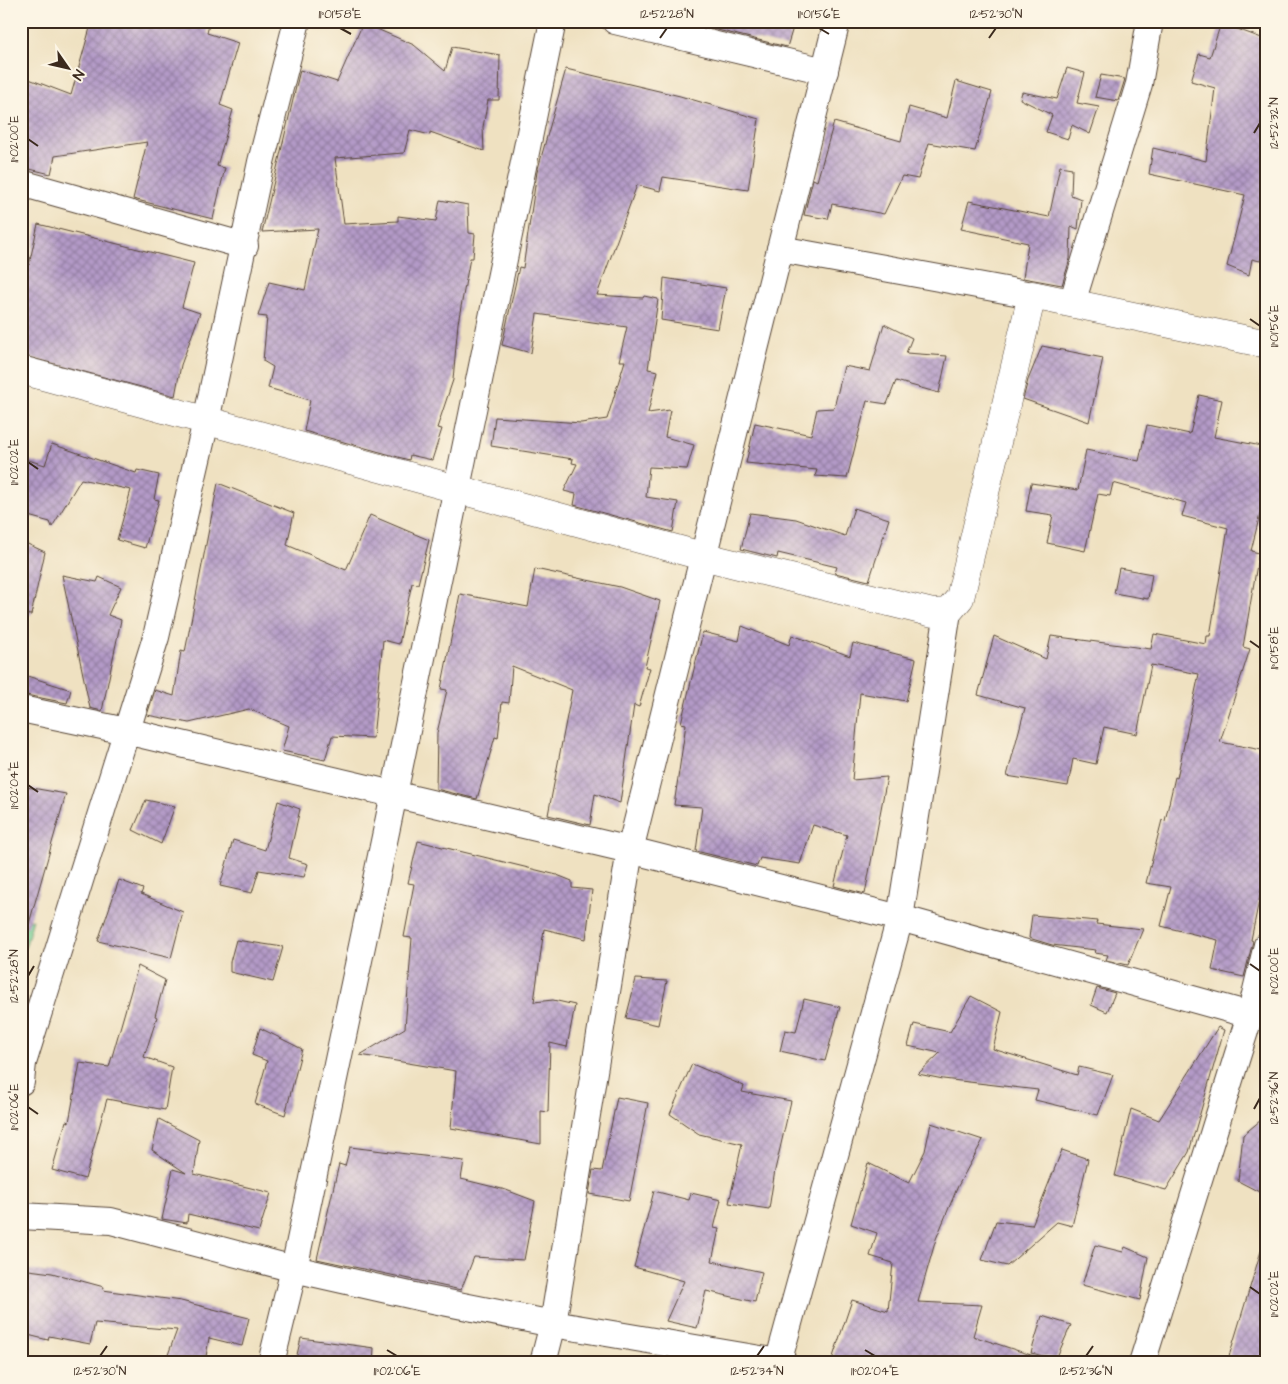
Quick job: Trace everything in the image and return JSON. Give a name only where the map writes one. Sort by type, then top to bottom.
[{"type":"street","points":[[22,1069],[156,637],[245,246],[261,162],[297,21]]},
{"type":"street","points":[[271,1363],[294,1269],[458,490],[553,21]]},
{"type":"street","points":[[615,21],[825,70]]},
{"type":"street","points":[[543,1363],[553,1324],[630,850],[837,21]]},
{"type":"street","points":[[1072,303],[1139,84],[1150,21]]},
{"type":"street","points":[[21,184],[245,246]]},
{"type":"street","points":[[780,249],[1032,295],[1267,344]]},
{"type":"street","points":[[21,1216],[111,1221],[294,1269],[423,1298],[553,1324],[780,1362],[900,918],[948,612],[960,598],[1032,295]]},
{"type":"street","points":[[21,370],[702,556],[933,613],[948,612]]},
{"type":"street","points":[[21,709],[126,731],[630,850],[900,918],[1250,1015]]},
{"type":"street","points":[[1142,1363],[1250,1015],[1265,960]]},
{"type":"green space","points":[[21,917],[33,920],[21,963]]},
{"type":"building","points":[[92,21],[140,21],[157,28],[160,21],[210,21],[207,33],[238,43],[220,105],[233,110],[217,166],[225,168],[213,219],[133,199],[147,142],[55,156],[51,174],[21,167],[21,76],[71,95]]},
{"type":"building","points":[[681,21],[795,21],[787,47]]},
{"type":"building","points":[[363,23],[414,45],[445,71],[452,47],[500,55],[499,100],[488,100],[483,127],[484,151],[430,132],[430,135],[410,130],[404,153],[335,158],[344,224],[398,221],[398,216],[436,221],[440,200],[468,205],[469,233],[475,234],[473,258],[470,258],[458,323],[453,380],[437,428],[442,429],[432,460],[410,455],[409,460],[304,431],[310,400],[268,388],[273,367],[263,361],[267,317],[258,316],[269,282],[305,290],[318,229],[262,232],[300,70],[337,82]]},
{"type":"building","points":[[1221,23],[1267,40],[1267,248],[1260,261],[1252,259],[1249,275],[1227,266],[1245,195],[1149,174],[1153,148],[1206,161],[1215,88],[1191,81],[1199,54],[1210,57]]},
{"type":"building","points":[[1067,68],[1085,73],[1077,103],[1099,107],[1090,134],[1072,125],[1068,139],[1046,132],[1052,115],[1020,99],[1022,92],[1057,99]]},
{"type":"building","points":[[566,69],[680,96],[759,119],[748,190],[663,177],[660,191],[637,185],[597,295],[643,298],[644,296],[658,299],[648,369],[658,371],[648,413],[670,410],[665,437],[694,445],[687,469],[649,467],[646,497],[678,502],[673,532],[574,505],[576,494],[564,491],[577,464],[572,463],[573,459],[491,446],[495,417],[581,423],[607,419],[625,361],[619,361],[627,327],[537,314],[531,353],[502,345],[519,267],[523,268],[537,172]]},
{"type":"building","points":[[1101,75],[1125,79],[1118,101],[1095,97]]},
{"type":"building","points":[[956,81],[992,92],[975,151],[929,143],[918,179],[902,176],[884,214],[832,204],[828,219],[804,215],[813,179],[817,181],[834,122],[901,141],[909,107],[947,118]]},
{"type":"building","points":[[1060,166],[1072,168],[1071,195],[1081,199],[1078,229],[1071,226],[1070,259],[1062,285],[1023,278],[1028,243],[961,229],[969,201],[1049,217]]},
{"type":"building","points":[[38,224],[194,263],[182,307],[200,313],[181,365],[175,396],[21,355],[21,262],[29,265]]},
{"type":"building","points":[[664,278],[726,288],[718,329],[661,320]]},
{"type":"building","points":[[884,324],[912,338],[906,353],[947,356],[939,393],[896,381],[887,404],[867,401],[847,478],[815,476],[817,470],[746,463],[755,423],[811,435],[817,409],[834,408],[844,366],[870,371]]},
{"type":"building","points":[[1042,346],[1103,358],[1089,422],[1023,399],[1028,380]]},
{"type":"building","points":[[1199,395],[1222,400],[1214,437],[1267,447],[1267,486],[1251,551],[1259,553],[1243,647],[1250,649],[1220,742],[1267,751],[1267,861],[1251,940],[1253,941],[1244,977],[1212,970],[1218,940],[1161,926],[1171,887],[1146,883],[1162,820],[1165,821],[1175,777],[1177,778],[1199,674],[1151,665],[1137,734],[1104,727],[1096,764],[1073,759],[1068,786],[1007,776],[1025,708],[978,695],[994,636],[1046,659],[1051,636],[1151,649],[1154,634],[1206,644],[1207,636],[1210,636],[1228,528],[1182,516],[1186,503],[1113,483],[1110,496],[1098,494],[1085,551],[1047,543],[1053,515],[1026,511],[1031,483],[1078,490],[1086,450],[1139,461],[1147,425],[1190,434]]},
{"type":"building","points":[[52,444],[136,473],[137,470],[159,475],[154,499],[159,500],[145,548],[117,540],[131,490],[81,479],[52,527],[50,522],[21,514],[21,458],[45,465]]},
{"type":"building","points":[[218,483],[294,513],[287,545],[346,570],[370,515],[429,540],[418,584],[412,583],[399,644],[383,640],[373,738],[332,736],[325,760],[282,751],[289,726],[249,709],[189,723],[147,715],[155,690],[174,696],[181,651],[185,652]]},
{"type":"building","points":[[854,508],[889,519],[869,581],[835,573],[837,567],[778,553],[777,558],[741,549],[750,513],[796,519],[845,536]]},
{"type":"building","points":[[21,541],[45,552],[31,615],[21,614]]},
{"type":"building","points":[[1119,568],[1152,574],[1148,599],[1114,593]]},
{"type":"building","points":[[535,569],[620,587],[660,601],[645,667],[650,668],[639,707],[634,705],[620,803],[595,794],[590,825],[548,815],[572,690],[512,666],[509,703],[502,702],[498,738],[495,737],[477,799],[436,789],[437,733],[447,690],[441,689],[460,594],[528,607]]},
{"type":"building","points":[[62,575],[97,582],[99,577],[121,587],[108,615],[121,620],[102,711],[90,708]]},
{"type":"building","points":[[742,626],[789,645],[792,635],[850,656],[853,643],[916,659],[906,701],[860,693],[852,780],[887,777],[865,894],[834,886],[847,835],[813,825],[800,864],[760,858],[757,866],[696,851],[702,807],[674,805],[686,724],[681,723],[703,632],[739,641]]},
{"type":"building","points":[[21,674],[71,690],[67,703],[21,694]]},
{"type":"building","points":[[21,786],[66,794],[28,927],[21,926]]},
{"type":"building","points":[[146,800],[175,806],[161,844],[133,830]]},
{"type":"building","points":[[278,801],[300,809],[289,858],[308,864],[304,877],[259,870],[252,893],[220,886],[233,840],[265,850]]},
{"type":"building","points":[[418,841],[557,875],[572,881],[572,888],[592,890],[586,939],[544,929],[534,1002],[553,1000],[575,1005],[567,1047],[550,1043],[548,1112],[541,1111],[541,1144],[451,1128],[456,1071],[360,1055],[405,1028],[412,938],[404,937],[414,884],[408,883]]},
{"type":"building","points":[[119,880],[143,889],[141,894],[183,912],[171,958],[98,941]]},
{"type":"building","points":[[1032,915],[1097,921],[1096,924],[1143,929],[1128,965],[1106,960],[1108,955],[1095,953],[1096,950],[1052,945],[1029,938]]},
{"type":"building","points":[[236,940],[283,947],[273,982],[230,972],[230,962]]},
{"type":"building","points":[[138,966],[165,980],[155,1016],[157,1017],[144,1057],[172,1067],[165,1110],[107,1099],[85,1179],[52,1170],[66,1121],[69,1122],[80,1063],[109,1067]]},
{"type":"building","points":[[636,979],[667,981],[658,1025],[626,1018]]},
{"type":"building","points":[[1097,988],[1115,993],[1107,1012],[1091,1005]]},
{"type":"building","points":[[971,996],[1002,1012],[993,1049],[1077,1075],[1079,1067],[1113,1075],[1098,1115],[1035,1100],[1038,1090],[943,1079],[918,1074],[940,1053],[908,1046],[914,1024],[950,1032]]},
{"type":"building","points":[[804,999],[840,1007],[825,1061],[780,1051],[785,1030],[796,1032]]},
{"type":"building","points":[[1218,1027],[1224,1030],[1189,1152],[1166,1190],[1115,1176],[1131,1109],[1159,1120]]},
{"type":"building","points":[[260,1028],[302,1049],[285,1115],[255,1104],[267,1061],[252,1055]]},
{"type":"building","points":[[692,1064],[744,1086],[742,1092],[791,1101],[775,1170],[769,1209],[729,1203],[742,1144],[699,1134],[670,1114]]},
{"type":"building","points":[[617,1097],[648,1103],[629,1201],[589,1194],[593,1170],[602,1171]]},
{"type":"building","points":[[1267,1115],[1267,1196],[1238,1181],[1243,1135]]},
{"type":"building","points":[[159,1119],[199,1140],[194,1174],[271,1193],[259,1231],[188,1214],[187,1223],[162,1219],[173,1169],[186,1173],[152,1150]]},
{"type":"building","points":[[931,1123],[983,1140],[958,1186],[936,1239],[918,1302],[982,1305],[973,1336],[1040,1358],[1039,1363],[831,1363],[852,1300],[888,1311],[893,1263],[870,1256],[877,1233],[851,1224],[868,1163],[909,1183],[925,1151]]},
{"type":"building","points":[[350,1147],[464,1161],[461,1179],[506,1190],[535,1201],[524,1260],[474,1257],[461,1290],[317,1259],[339,1164],[345,1166]]},
{"type":"building","points":[[1062,1150],[1088,1159],[1072,1226],[1057,1222],[1007,1266],[982,1260],[996,1221],[1032,1225]]},
{"type":"building","points":[[654,1191],[689,1200],[691,1193],[721,1200],[714,1228],[719,1229],[712,1261],[762,1272],[755,1302],[706,1291],[697,1328],[666,1321],[684,1281],[634,1267]]},
{"type":"building","points":[[1095,1245],[1123,1252],[1125,1247],[1148,1257],[1140,1300],[1082,1285]]},
{"type":"building","points":[[1261,1251],[1267,1252],[1267,1363],[1227,1363]]},
{"type":"building","points":[[21,1269],[52,1273],[104,1287],[103,1290],[181,1301],[249,1318],[242,1346],[209,1338],[205,1363],[165,1363],[177,1330],[95,1323],[90,1344],[49,1336],[48,1340],[24,1334],[29,1312],[21,1310]]},
{"type":"building","points":[[1042,1316],[1071,1325],[1056,1359],[1031,1353]]},
{"type":"building","points":[[301,1338],[374,1348],[373,1363],[295,1363]]}]
